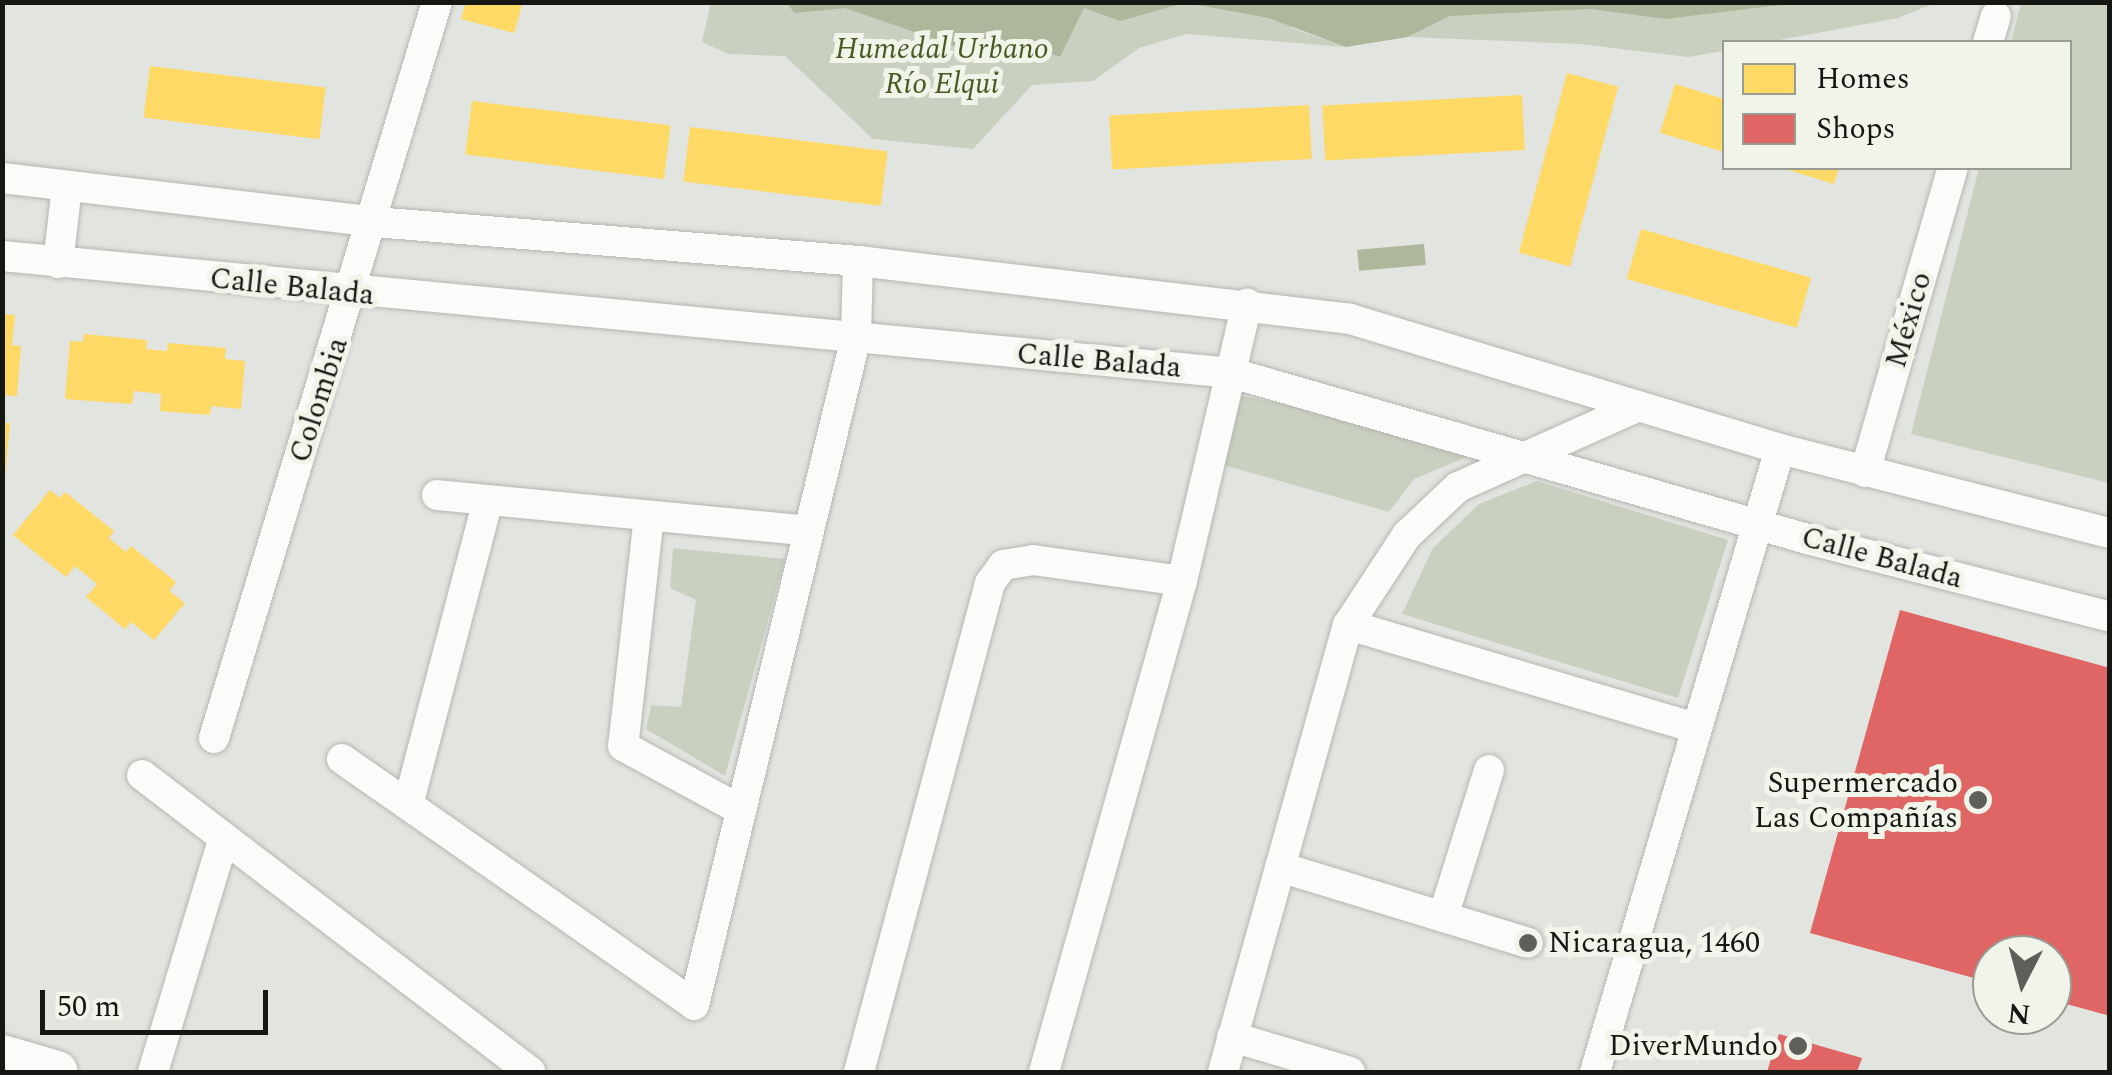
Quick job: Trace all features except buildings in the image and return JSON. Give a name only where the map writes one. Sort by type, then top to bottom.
[{"type":"main road","points":[[2,1056],[57,1072]]},
{"type":"street","name":"Colombia","points":[[214,738],[353,294],[436,2]]},
{"type":"street","name":"México","points":[[1866,472],[1951,170]]},
{"type":"street","points":[[2,178],[374,222],[858,260],[1350,319],[1451,346],[1780,449],[2110,533]]},
{"type":"street","points":[[58,263],[67,186]]},
{"type":"street","name":"Calle Balada","points":[[2,256],[353,294],[1232,372],[1532,454],[1760,525],[2110,616]]},
{"type":"street","points":[[342,759],[694,1005],[856,337],[858,260]]},
{"type":"street","points":[[1044,1072],[1182,581],[1248,304]]},
{"type":"street","points":[[1222,1072],[1348,624],[1407,535],[1446,499],[1637,406]]},
{"type":"street","points":[[1596,1072],[1780,449]]},
{"type":"street","points":[[437,496],[808,532]]},
{"type":"street","points":[[408,806],[488,501]]},
{"type":"street","points":[[649,516],[623,746],[741,810]]},
{"type":"street","points":[[859,1072],[990,583],[1003,564],[1033,560],[1182,581]]},
{"type":"street","points":[[1348,624],[1696,728]]},
{"type":"street","points":[[1442,917],[1489,770]]},
{"type":"street","points":[[142,776],[530,1072]]},
{"type":"street","points":[[153,1072],[223,840]]},
{"type":"street","points":[[1280,867],[1528,943]]},
{"type":"street","points":[[1232,1037],[1350,1072]]},
{"type":"green space","name":"Humedal Urbano Río Elqui","points":[[711,2],[1935,3],[1898,18],[1779,40],[1722,40],[1722,51],[1688,57],[1580,44],[1408,37],[1419,32],[1289,27],[1346,47],[1186,34],[1139,48],[1093,81],[1032,85],[973,149],[873,139],[785,56],[729,54],[702,42]]},
{"type":"green space","points":[[2021,3],[2109,3],[2109,483],[1911,434],[1978,170],[2072,170],[2072,40],[2012,40]]},
{"type":"green space","points":[[1238,395],[1346,417],[1469,456],[1414,479],[1389,512],[1220,464]]},
{"type":"green space","points":[[1537,481],[1728,540],[1678,698],[1402,614],[1433,548],[1479,504]]},
{"type":"green space","points":[[673,548],[785,559],[725,776],[646,729],[651,705],[681,707],[696,600],[670,588]]},
{"type":"shaded area","points":[[1797,2],[1665,19],[1591,9],[1449,16],[1408,37],[1346,47],[1269,18],[1187,3]]},
{"type":"shaded area","points":[[786,3],[1184,3],[1120,21],[1084,8],[1060,57],[1019,41],[975,53],[845,8],[795,13]]},
{"type":"shaded area","points":[[1424,244],[1426,265],[1359,271],[1357,250]]},
{"type":"place","name":"Supermercado Las Compañías","points":[[1978,800]]},
{"type":"place","name":"Nicaragua, 1460","points":[[1528,943]]},
{"type":"place","name":"DiverMundo","points":[[1798,1046]]}]
